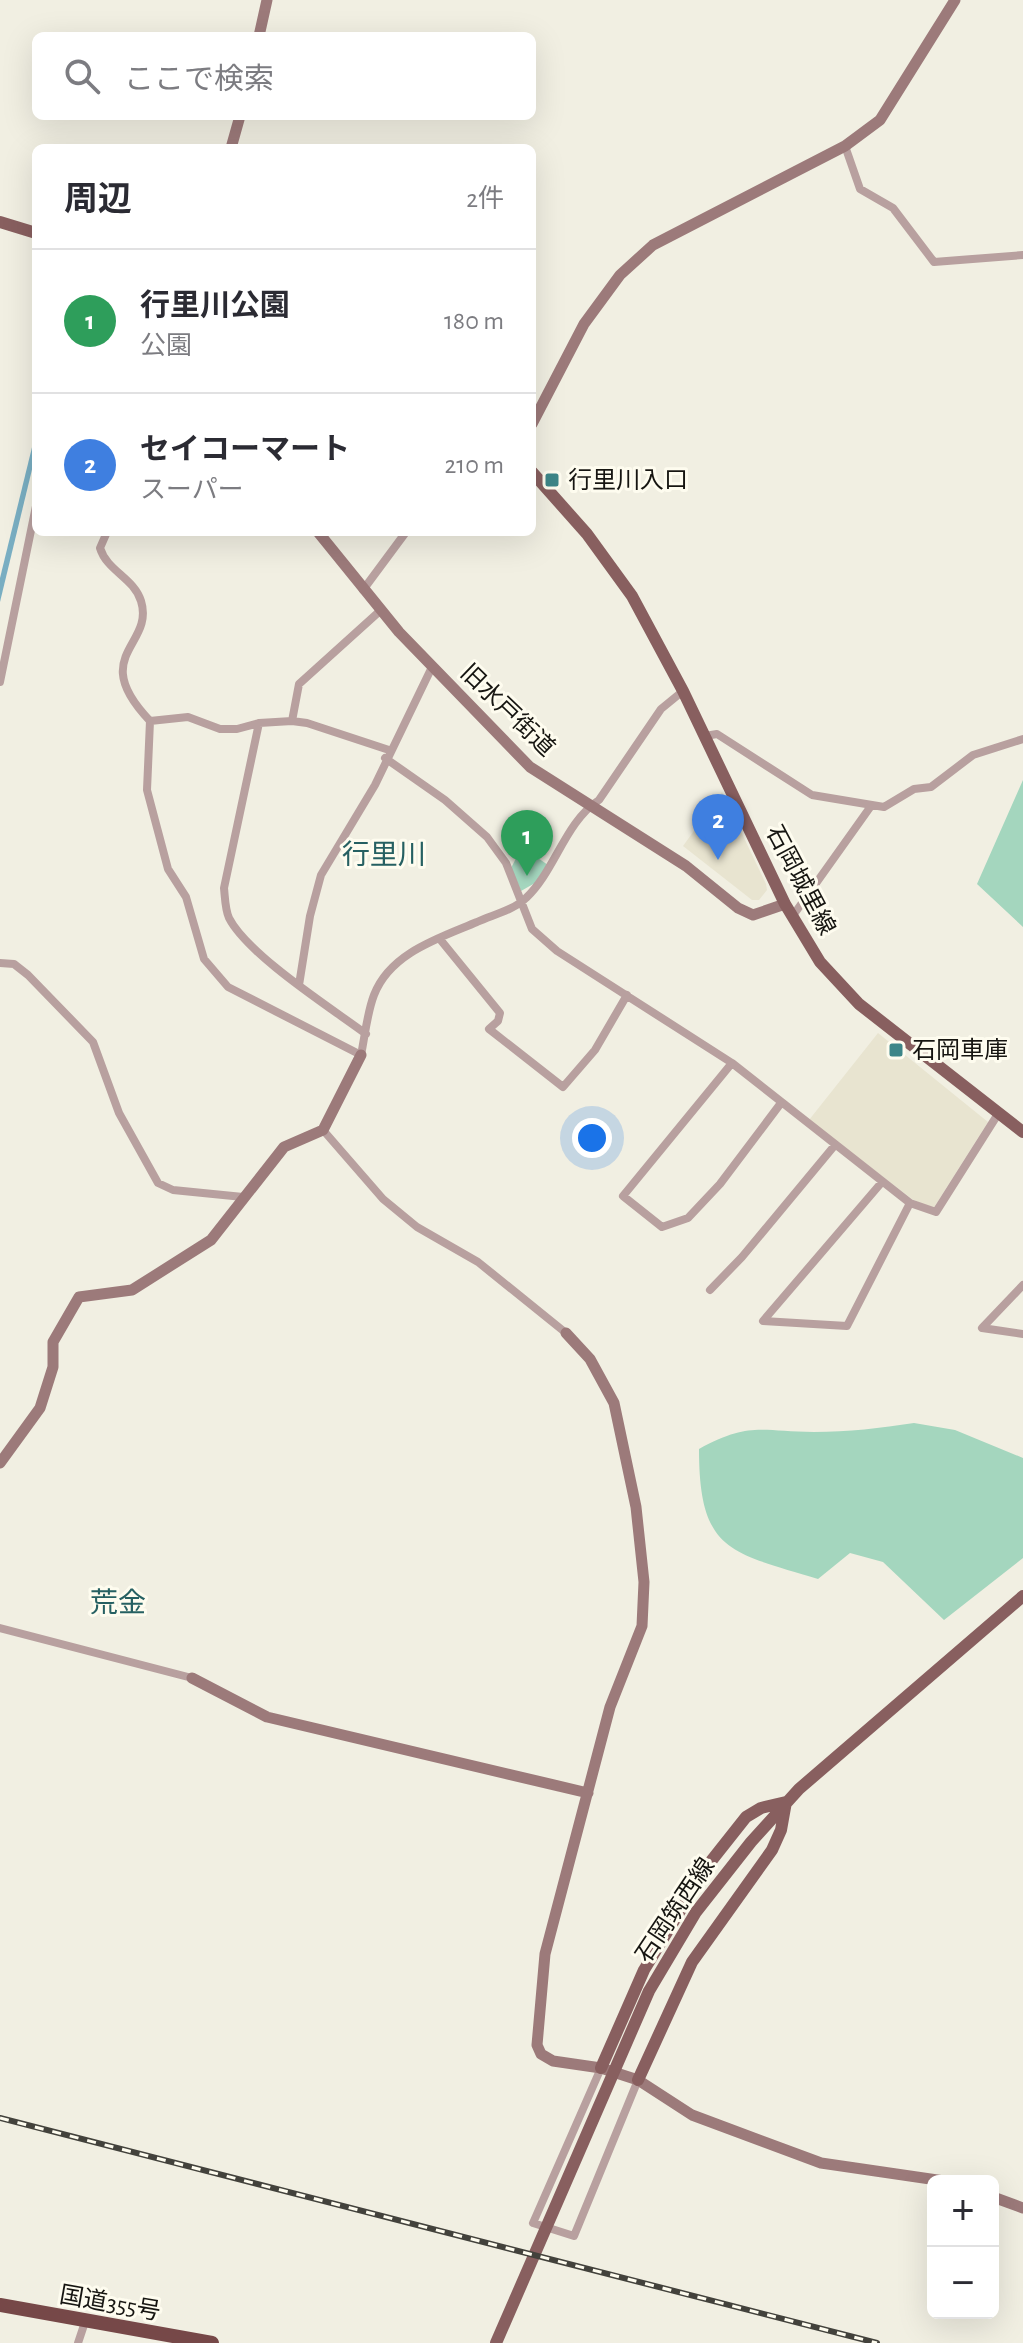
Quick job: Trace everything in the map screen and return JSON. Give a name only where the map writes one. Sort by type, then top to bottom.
[{"type":"highway","name":"国道355号","points":[[0,2305],[212,2343]]},
{"type":"main road","points":[[0,222],[32,232]]},
{"type":"main road","name":"石岡城里線","points":[[536,477],[587,534],[625,585],[683,691],[785,904],[820,962],[859,1004],[1023,1132]]},
{"type":"main road","name":"石岡筑西線","points":[[496,2343],[654,1980],[688,1923],[786,1802],[1023,1596]]},
{"type":"main road","points":[[601,2068],[644,1970],[708,1865],[746,1817],[761,1808],[786,1802],[781,1830],[772,1850],[692,1962],[638,2080]]},
{"type":"street","points":[[260,32],[267,0]]},
{"type":"street","points":[[536,416],[584,324],[620,275],[653,245],[845,146],[880,120],[955,0]]},
{"type":"street","points":[[232,144],[239,120]]},
{"type":"street","points":[[845,146],[860,189],[893,208],[934,262],[1023,255]]},
{"type":"street","points":[[0,682],[32,526]]},
{"type":"street","points":[[105,536],[100,548],[104,560],[132,586],[141,602],[142,618],[123,661],[126,694],[150,721],[147,790],[168,869],[186,897],[204,959],[228,987],[361,1055]]},
{"type":"street","name":"旧水戸街道","points":[[321,536],[363,590],[432,667],[530,767],[686,866],[738,908],[753,915],[785,904]]},
{"type":"street","points":[[363,590],[403,536]]},
{"type":"street","points":[[292,721],[299,684],[381,610]]},
{"type":"street","points":[[299,985],[310,916],[321,875],[375,785],[387,754],[432,667]]},
{"type":"street","points":[[0,1463],[40,1408],[53,1367],[53,1342],[79,1297],[132,1290],[211,1240],[284,1147],[323,1130],[361,1055],[374,994],[390,971],[415,949],[522,903],[536,890],[590,806],[599,800],[661,709],[683,691]]},
{"type":"street","points":[[150,721],[188,717],[220,729],[237,729],[259,723],[307,723],[387,754],[487,837],[506,863],[532,929],[554,948],[732,1063],[910,1203],[936,1212],[998,1114]]},
{"type":"street","points":[[259,723],[224,888],[227,911],[245,938],[299,985],[366,1034]]},
{"type":"street","points":[[705,736],[717,734],[812,795],[884,807],[914,789],[931,787],[973,755],[1023,739]]},
{"type":"street","points":[[792,917],[871,806]]},
{"type":"street","points":[[439,938],[500,1013],[498,1021],[489,1029],[563,1087],[595,1050],[627,995]]},
{"type":"street","points":[[0,963],[14,964],[28,975],[93,1042],[119,1113],[158,1183],[173,1190],[243,1197]]},
{"type":"street","points":[[732,1063],[623,1196],[662,1227],[688,1218],[720,1184],[781,1103]]},
{"type":"street","points":[[323,1130],[383,1199],[417,1227],[478,1262],[566,1333],[590,1359],[614,1403],[636,1507],[644,1582],[642,1626],[610,1707],[545,1954],[535,2037],[541,2054],[553,2061],[601,2068],[638,2080],[692,2115],[821,2163],[927,2179]]},
{"type":"street","points":[[710,1290],[742,1257],[835,1145]]},
{"type":"street","points":[[882,1182],[763,1321],[847,1326],[910,1203]]},
{"type":"street","points":[[1023,1285],[982,1328],[1023,1334]]},
{"type":"street","points":[[0,1628],[192,1678],[267,1717],[588,1793]]},
{"type":"street","points":[[601,2068],[533,2223],[574,2236],[638,2080]]},
{"type":"street","points":[[999,2199],[1023,2208]]},
{"type":"street","points":[[78,2343],[85,2322]]},
{"type":"shaded area","points":[[722,792],[766,884],[767,890],[759,900],[752,900],[683,846]]},
{"type":"shaded area","points":[[878,1033],[988,1122],[933,1209],[912,1199],[809,1120]]},
{"type":"green space","points":[[1023,780],[1023,927],[977,884]]},
{"type":"green space","points":[[522,847],[548,865],[535,883],[521,891],[511,868]]},
{"type":"green space","points":[[914,1423],[955,1430],[1023,1458],[1023,1558],[944,1620],[883,1562],[850,1553],[818,1579],[742,1553],[726,1543],[714,1529],[705,1509],[699,1449],[744,1431],[839,1431]]},
{"type":"water","points":[[32,447],[32,470],[0,602],[0,578]]},
{"type":"railway","points":[[0,2118],[877,2343]]},
{"type":"place","name":"行里川入口","points":[[552,480]]},
{"type":"place","name":"セイコーマート","points":[[718,860]]},
{"type":"place","name":"行里川公園","points":[[527,876]]},
{"type":"place","name":"石岡車庫","points":[[896,1050]]},
{"type":"district","name":"行里川","points":[[384,854]]},
{"type":"district","name":"荒金","points":[[118,1602]]}]
